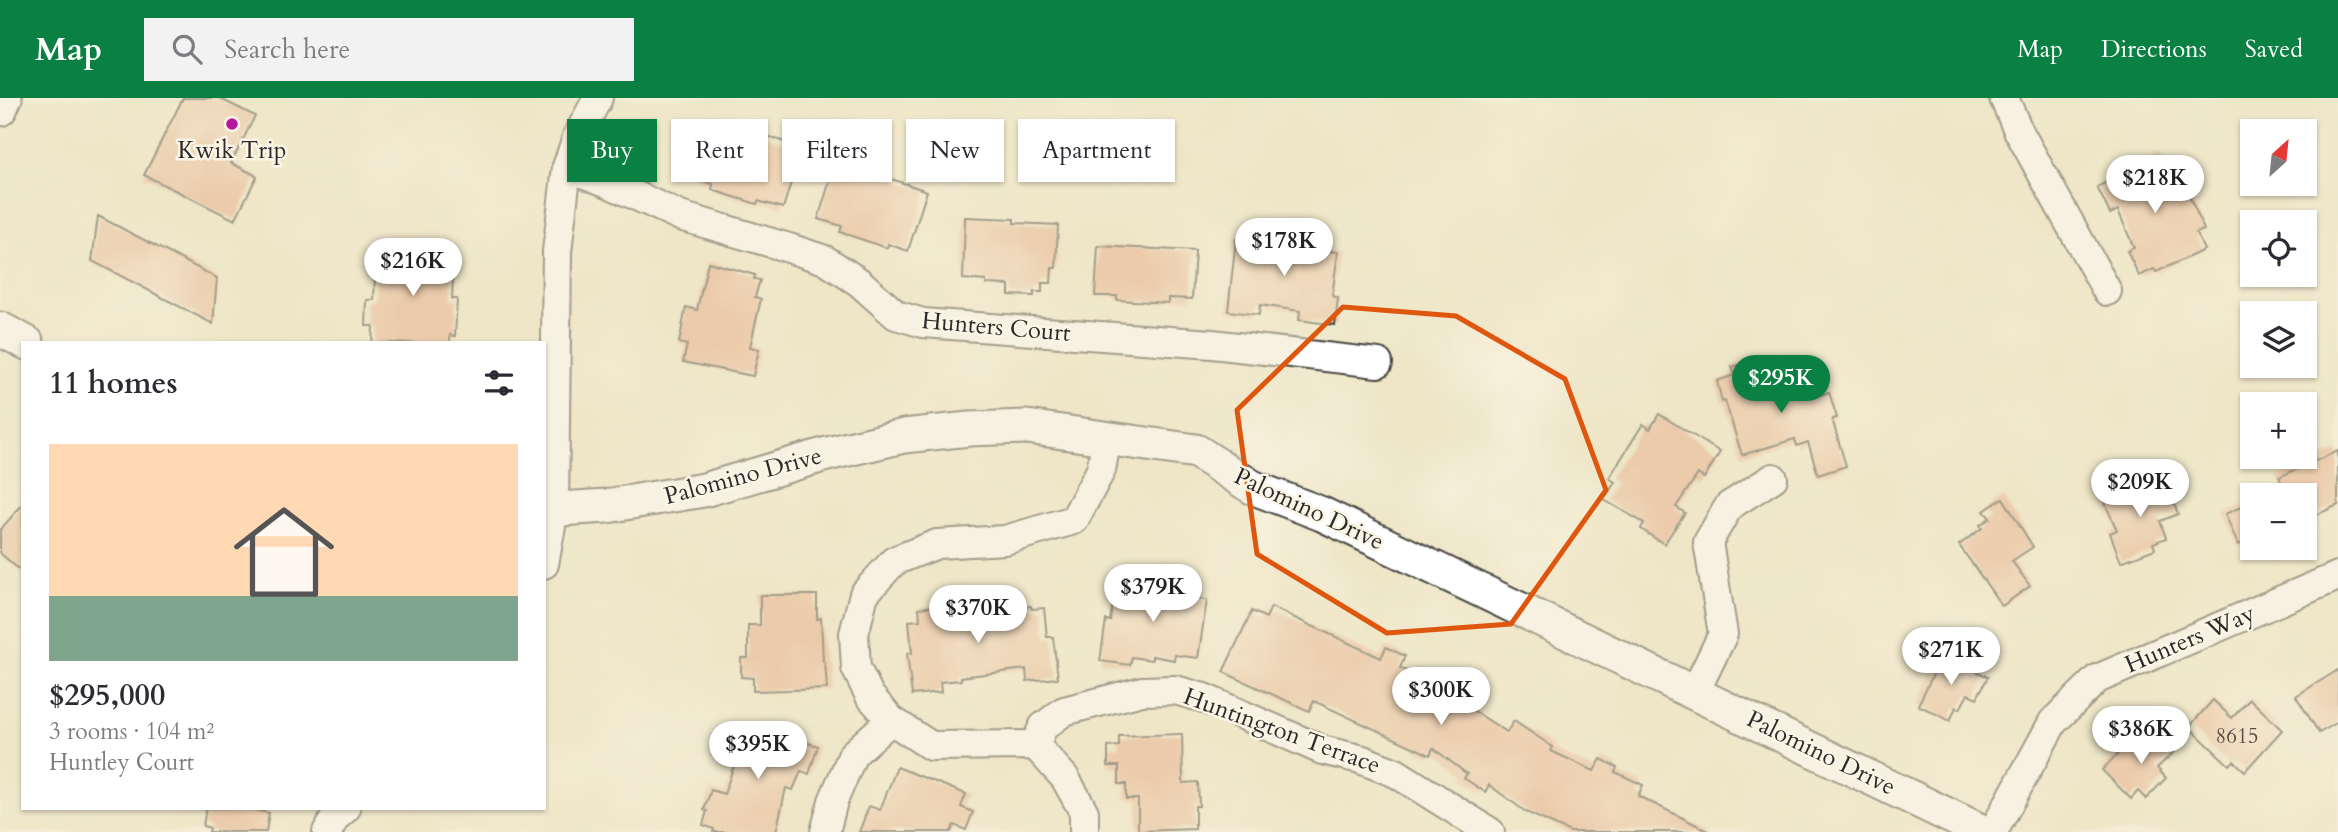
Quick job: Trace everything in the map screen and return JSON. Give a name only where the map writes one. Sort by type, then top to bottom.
[{"type":"street","points":[[0,109],[5,98]]},
{"type":"street","points":[[587,119],[598,98]]},
{"type":"street","points":[[2004,98],[2018,130],[2106,291]]},
{"type":"street","points":[[546,542],[557,252],[567,167]]},
{"type":"street","name":"Hunters Court","points":[[606,182],[680,216],[825,260],[859,282],[896,315],[923,323],[1212,344],[1378,363]]},
{"type":"street","points":[[0,329],[23,341]]},
{"type":"street","name":"Palomino Drive","points":[[549,510],[618,505],[704,490],[827,454],[904,436],[969,429],[1027,427],[1196,451],[1252,487],[1322,514],[1983,832]]},
{"type":"street","points":[[1084,832],[1084,812],[1065,778],[1035,745],[931,746],[891,720],[870,696],[856,668],[855,634],[864,594],[894,561],[937,544],[1005,540],[1074,520],[1101,470],[1107,437]]},
{"type":"street","points":[[1695,692],[1723,634],[1708,542],[1729,506],[1773,478]]},
{"type":"street","name":"Hunters Way","points":[[1993,832],[2053,722],[2097,679],[2338,576]]},
{"type":"street","name":"Huntington Terrace","points":[[1035,745],[1043,727],[1064,711],[1142,691],[1175,690],[1204,698],[1322,750],[1360,759],[1396,773],[1490,832]]},
{"type":"street","points":[[825,832],[833,801],[853,754],[891,720]]},
{"type":"street","points":[[327,832],[335,818],[344,810]]},
{"type":"highlighted area","points":[[1343,307],[1456,316],[1565,379],[1606,490],[1511,624],[1387,633],[1257,554],[1237,410]]},
{"type":"building","points":[[183,98],[219,98],[255,116],[231,163],[257,176],[235,220],[144,175]]},
{"type":"building","points":[[768,136],[782,141],[782,182],[791,182],[783,208],[758,201],[757,204],[712,190],[713,184],[706,182],[768,182]]},
{"type":"building","points":[[2159,155],[2168,173],[2176,169],[2197,213],[2204,230],[2196,233],[2204,250],[2156,272],[2154,269],[2139,276],[2127,251],[2134,248],[2118,210],[2110,214],[2097,187]]},
{"type":"building","points":[[892,179],[927,191],[908,251],[888,244],[887,248],[840,232],[842,226],[818,219],[830,182],[892,182]]},
{"type":"building","points":[[98,216],[217,278],[213,324],[92,261]]},
{"type":"building","points":[[965,217],[1014,219],[1014,223],[1058,225],[1056,268],[1052,268],[1051,283],[1042,283],[1042,292],[1034,292],[1034,296],[1009,295],[1009,285],[963,279]]},
{"type":"building","points":[[1256,233],[1322,241],[1321,250],[1338,252],[1332,296],[1338,298],[1335,325],[1299,320],[1300,311],[1260,305],[1259,315],[1228,311],[1236,239],[1255,241]]},
{"type":"building","points":[[1098,246],[1195,251],[1192,299],[1168,298],[1168,303],[1095,296]]},
{"type":"building","points":[[376,250],[454,254],[452,299],[457,299],[455,336],[450,335],[450,341],[372,341],[373,326],[366,326],[367,300],[374,300]]},
{"type":"building","points":[[708,262],[755,275],[754,279],[760,280],[755,297],[761,299],[750,347],[759,349],[753,376],[683,362],[687,345],[679,343],[686,307],[697,310]]},
{"type":"building","points":[[1764,358],[1775,390],[1816,380],[1820,395],[1829,392],[1837,418],[1832,419],[1846,466],[1818,475],[1808,442],[1797,446],[1795,439],[1742,455],[1717,381],[1735,375],[1732,367]]},
{"type":"building","points":[[1659,414],[1720,452],[1704,478],[1698,474],[1676,507],[1685,513],[1664,544],[1641,529],[1644,523],[1604,500],[1615,482],[1609,478],[1643,424],[1650,429]]},
{"type":"building","points":[[2338,451],[2338,505],[2317,515],[2317,483],[2282,483],[2279,477],[2297,469],[2317,469],[2317,460]]},
{"type":"building","points":[[2164,479],[2178,514],[2160,521],[2166,538],[2153,543],[2155,549],[2121,562],[2110,533],[2117,530],[2105,503]]},
{"type":"building","points":[[2003,498],[2033,547],[2012,561],[2030,586],[2002,606],[1959,545],[1982,528],[1980,525],[1990,518],[1984,511]]},
{"type":"building","points":[[21,506],[21,571],[0,553],[0,530]]},
{"type":"building","points":[[2240,507],[2240,544],[2238,545],[2225,514]]},
{"type":"building","points":[[1127,579],[1180,585],[1178,596],[1207,600],[1198,658],[1175,655],[1174,660],[1152,656],[1152,660],[1132,657],[1130,665],[1100,661],[1106,620],[1110,621],[1115,589],[1125,590]]},
{"type":"building","points":[[760,595],[817,595],[817,619],[821,618],[827,689],[753,691],[753,678],[741,677],[741,658],[748,658],[748,625],[760,625]]},
{"type":"building","points":[[972,602],[973,613],[1031,606],[1032,609],[1044,608],[1047,637],[1053,637],[1058,678],[1027,681],[1026,669],[961,677],[961,680],[940,682],[941,692],[912,695],[907,653],[912,653],[909,621],[920,620],[919,608]]},
{"type":"building","points":[[1271,607],[1381,658],[1386,647],[1405,656],[1400,668],[1433,683],[1438,672],[1459,682],[1452,697],[1507,732],[1514,721],[1553,747],[1551,751],[1594,771],[1601,759],[1617,767],[1615,772],[1643,785],[1638,796],[1711,832],[1570,832],[1526,812],[1489,785],[1485,792],[1464,778],[1467,774],[1433,748],[1430,755],[1314,701],[1309,711],[1223,672],[1252,611],[1266,618]]},
{"type":"building","points":[[1943,654],[1988,677],[1977,698],[1968,694],[1960,709],[1956,707],[1950,721],[1918,705]]},
{"type":"building","points":[[2338,670],[2338,722],[2319,733],[2296,696]]},
{"type":"building","points":[[2250,699],[2282,730],[2245,771],[2234,761],[2229,765],[2189,727],[2213,700],[2232,718]]},
{"type":"building","points":[[747,725],[818,746],[809,774],[801,771],[793,790],[786,788],[776,832],[713,832],[714,829],[703,825],[707,811],[704,810],[711,790],[724,794],[738,754],[726,750],[732,732],[743,736]]},
{"type":"building","points":[[2157,730],[2177,749],[2157,768],[2166,778],[2146,799],[2138,791],[2131,799],[2102,770],[2129,743],[2136,750]]},
{"type":"building","points":[[1182,734],[1183,783],[1198,782],[1199,806],[1195,806],[1195,829],[1138,831],[1138,799],[1126,799],[1126,784],[1119,784],[1119,766],[1108,766],[1108,747],[1119,746],[1119,736]]},
{"type":"building","points":[[897,767],[966,794],[961,807],[973,812],[966,830],[954,825],[951,832],[859,832],[869,806],[880,810]]},
{"type":"building","points":[[206,810],[254,810],[269,813],[266,832],[209,832],[210,828],[203,826]]},
{"type":"place","name":"Kwik Trip","points":[[232,124]]}]
